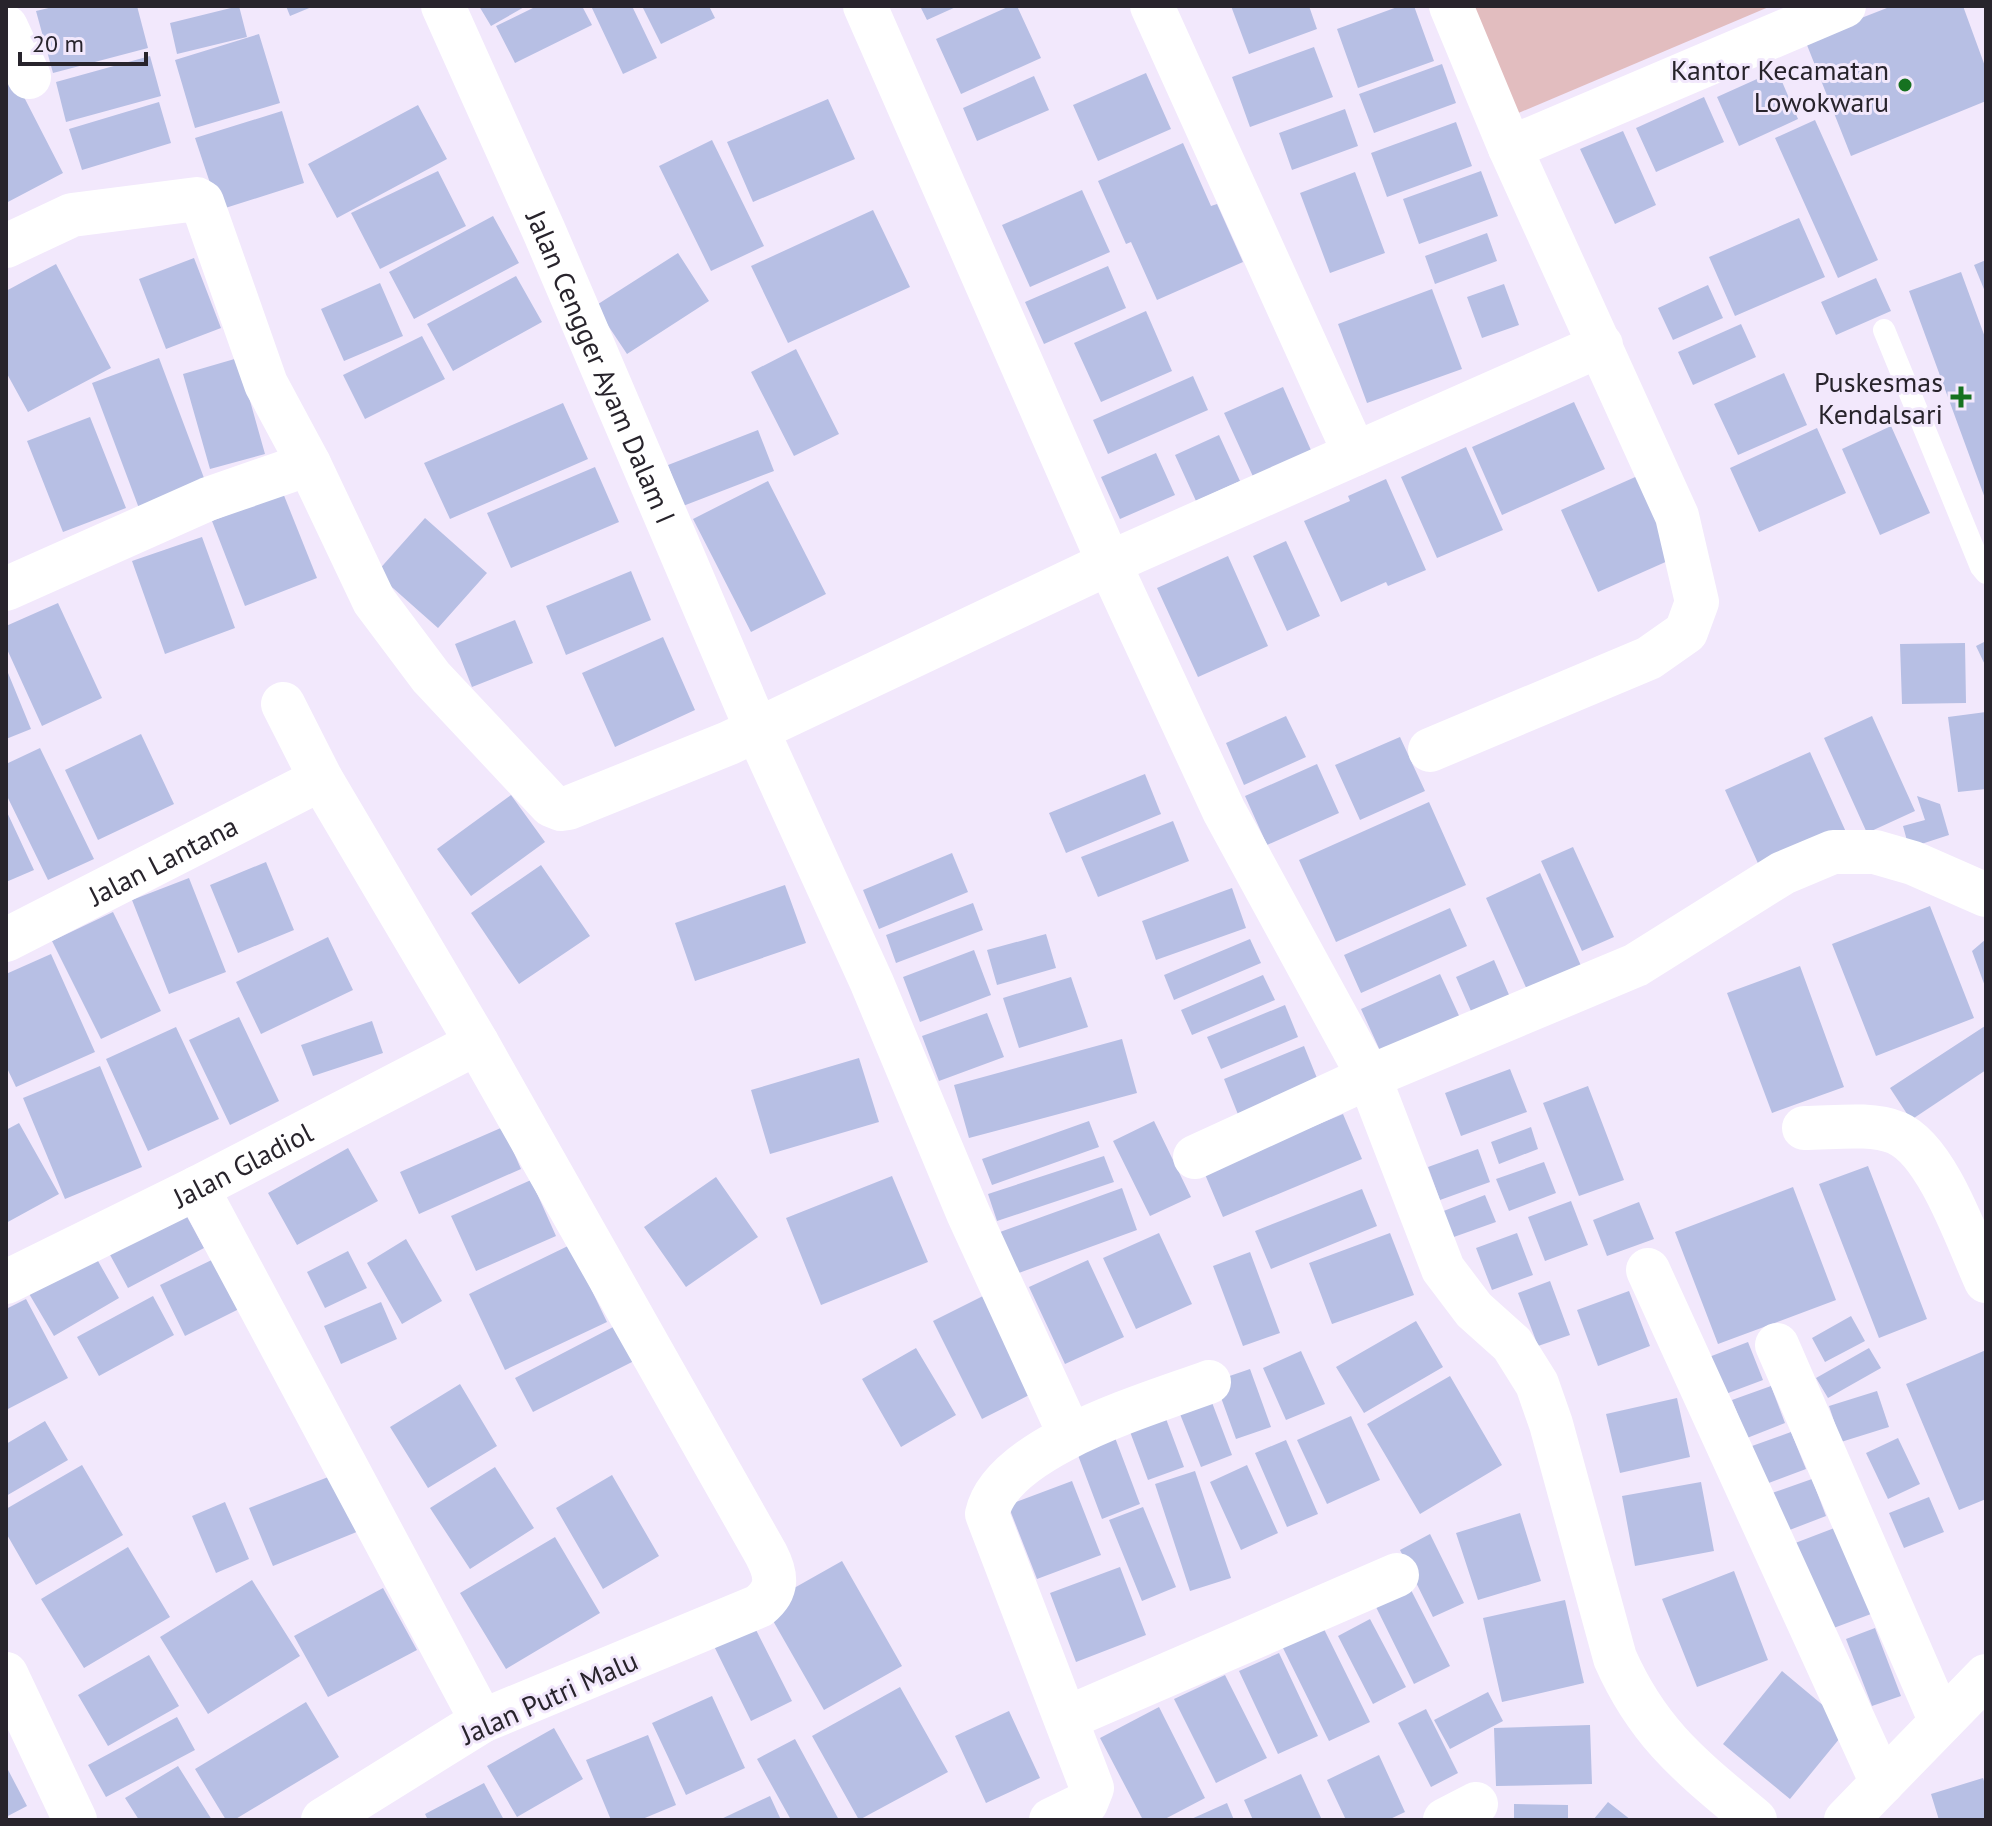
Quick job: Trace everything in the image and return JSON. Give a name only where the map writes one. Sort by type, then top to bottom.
[{"type":"street","name":"Jalan Cengger Ayam Dalam I","points":[[443,6],[544,231],[757,730],[872,983],[968,1213],[1070,1435]]},
{"type":"street","points":[[865,6],[1109,563],[1224,811],[1369,1077],[1443,1269],[1474,1310],[1512,1344],[1537,1384],[1551,1424],[1615,1658],[1630,1692],[1656,1729],[1684,1760],[1755,1820]]},
{"type":"street","points":[[1152,6],[1355,454]]},
{"type":"street","points":[[1430,750],[1649,658],[1686,632],[1697,602],[1677,516],[1510,148],[1451,6]]},
{"type":"street","points":[[1510,148],[1844,6]]},
{"type":"street","points":[[6,27],[29,77]]},
{"type":"street","points":[[6,246],[72,215],[197,199],[202,202],[266,384],[309,464],[374,601],[431,677],[551,805],[561,809],[757,730],[1109,563],[1601,345]]},
{"type":"street","points":[[6,589],[208,499],[309,464]]},
{"type":"street","points":[[283,704],[321,779],[477,1043]]},
{"type":"street","name":"Jalan Lantana","points":[[6,940],[321,779]]},
{"type":"street","points":[[1195,1157],[1369,1077],[1636,965],[1783,873],[1833,852],[1875,852],[1900,859],[1986,895]]},
{"type":"street","name":"Jalan Gladiol","points":[[6,1282],[197,1188],[477,1043]]},
{"type":"street","name":"Jalan Putri Malu","points":[[323,1820],[482,1721],[759,1606],[776,1584],[774,1570],[766,1554],[477,1043]]},
{"type":"street","points":[[1804,1128],[1874,1128],[1908,1139],[1939,1178],[1986,1281]]},
{"type":"street","points":[[197,1188],[482,1721]]},
{"type":"street","points":[[1648,1270],[1882,1783]]},
{"type":"street","points":[[1777,1345],[1941,1722]]},
{"type":"street","points":[[1071,1808],[1092,1788],[987,1514],[996,1490],[1008,1478],[1070,1435],[1209,1382]]},
{"type":"street","points":[[1067,1718],[1397,1575]]},
{"type":"street","points":[[6,1674],[75,1820]]},
{"type":"street","points":[[1846,1820],[1986,1676]]},
{"type":"lane","points":[[1884,330],[1986,573]]},
{"type":"shaded area","points":[[1465,6],[1771,6],[1509,117]]},
{"type":"building","points":[[57,6],[137,6],[148,48],[53,73],[36,11]]},
{"type":"building","points":[[239,6],[247,37],[177,54],[170,23]]},
{"type":"building","points":[[286,6],[314,6],[290,16]]},
{"type":"building","points":[[479,6],[526,6],[491,26]]},
{"type":"building","points":[[537,6],[582,6],[592,25],[515,63],[496,26]]},
{"type":"building","points":[[591,6],[632,6],[657,58],[623,74]]},
{"type":"building","points":[[642,6],[709,6],[715,18],[661,44]]},
{"type":"building","points":[[920,6],[958,6],[927,20]]},
{"type":"building","points":[[1010,6],[1017,6],[1041,58],[961,94],[936,39]]},
{"type":"building","points":[[1231,6],[1309,6],[1317,29],[1249,54]]},
{"type":"building","points":[[1400,6],[1414,6],[1434,61],[1358,88],[1337,29]]},
{"type":"building","name":"Kantor Kecamatan Lowokwaru","points":[[1892,6],[1963,6],[1986,69],[1986,101],[1851,156],[1805,40]]},
{"type":"building","points":[[259,34],[280,103],[195,128],[175,60]]},
{"type":"building","points":[[1314,47],[1333,97],[1250,127],[1232,77]]},
{"type":"building","points":[[150,56],[161,96],[66,122],[56,82]]},
{"type":"building","points":[[6,62],[63,173],[6,203]]},
{"type":"building","points":[[1442,64],[1456,103],[1374,133],[1359,94]]},
{"type":"building","points":[[1777,70],[1798,119],[1739,146],[1717,97]]},
{"type":"building","points":[[1146,73],[1171,129],[1098,161],[1073,105]]},
{"type":"building","points":[[1034,76],[1049,110],[977,141],[963,108]]},
{"type":"building","points":[[1704,97],[1724,142],[1656,172],[1636,128]]},
{"type":"building","points":[[828,99],[855,159],[753,202],[727,142]]},
{"type":"building","points":[[159,102],[171,143],[82,170],[69,129]]},
{"type":"building","points":[[418,105],[447,159],[337,218],[308,164]]},
{"type":"building","points":[[1345,109],[1358,146],[1292,170],[1279,133]]},
{"type":"building","points":[[282,111],[304,183],[219,210],[195,138]]},
{"type":"building","points":[[1815,120],[1878,260],[1838,278],[1775,138]]},
{"type":"building","points":[[1456,122],[1472,166],[1387,197],[1371,153]]},
{"type":"building","points":[[1623,131],[1656,205],[1615,224],[1580,149]]},
{"type":"building","points":[[712,140],[764,246],[711,271],[659,166]]},
{"type":"building","points":[[1183,143],[1211,206],[1217,204],[1243,262],[1157,300],[1131,242],[1126,244],[1098,181]]},
{"type":"building","points":[[438,171],[466,226],[380,269],[351,213]]},
{"type":"building","points":[[1481,171],[1498,216],[1419,244],[1403,199]]},
{"type":"building","points":[[1355,172],[1385,253],[1330,273],[1300,193]]},
{"type":"building","points":[[1082,190],[1110,252],[1030,287],[1002,225]]},
{"type":"building","points":[[873,210],[910,287],[788,343],[751,266]]},
{"type":"building","points":[[493,216],[519,263],[414,319],[389,272]]},
{"type":"building","points":[[1799,218],[1825,277],[1735,316],[1709,257]]},
{"type":"building","points":[[1487,233],[1497,261],[1435,284],[1425,256]]},
{"type":"building","points":[[678,253],[709,301],[627,354],[595,306]]},
{"type":"building","points":[[194,258],[221,328],[166,349],[139,279]]},
{"type":"building","points":[[1986,260],[1986,294],[1974,265]]},
{"type":"building","points":[[56,264],[111,368],[28,412],[6,372],[6,291]]},
{"type":"building","points":[[1108,266],[1126,308],[1044,344],[1025,302]]},
{"type":"building","points":[[1961,272],[1986,340],[1986,501],[1909,291]]},
{"type":"building","points":[[516,276],[542,322],[453,371],[427,324]]},
{"type":"building","points":[[1876,278],[1891,311],[1836,335],[1821,302]]},
{"type":"building","points":[[380,283],[403,336],[344,361],[321,309]]},
{"type":"building","points":[[1504,284],[1519,325],[1482,338],[1467,297]]},
{"type":"building","points":[[1708,285],[1723,318],[1673,340],[1658,308]]},
{"type":"building","points":[[1432,289],[1462,369],[1367,403],[1338,324]]},
{"type":"building","points":[[1146,311],[1172,371],[1101,402],[1074,343]]},
{"type":"building","points":[[1741,324],[1756,357],[1693,385],[1678,352]]},
{"type":"building","points":[[422,336],[445,379],[365,419],[343,375]]},
{"type":"building","points":[[796,349],[839,434],[794,456],[751,372]]},
{"type":"building","points":[[159,358],[207,486],[140,511],[92,383]]},
{"type":"building","points":[[238,358],[265,454],[210,469],[183,374]]},
{"type":"building","points":[[1784,373],[1807,425],[1738,455],[1714,404]]},
{"type":"building","points":[[1193,376],[1208,410],[1108,454],[1093,420]]},
{"type":"building","points":[[1283,387],[1314,457],[1256,483],[1224,413]]},
{"type":"building","points":[[1574,402],[1605,469],[1502,515],[1472,447]]},
{"type":"building","points":[[563,403],[588,459],[450,519],[424,463]]},
{"type":"building","points":[[90,417],[126,508],[63,532],[27,441]]},
{"type":"building","points":[[1891,426],[1930,513],[1880,535],[1842,449]]},
{"type":"building","points":[[1817,428],[1846,493],[1759,532],[1730,468]]},
{"type":"building","points":[[758,430],[774,471],[683,506],[668,465]]},
{"type":"building","points":[[1219,435],[1240,481],[1196,501],[1175,455]]},
{"type":"building","points":[[1466,447],[1503,530],[1437,558],[1401,477]]},
{"type":"building","points":[[1156,453],[1175,495],[1120,519],[1101,477]]},
{"type":"building","points":[[595,467],[619,522],[511,568],[487,513]]},
{"type":"building","points":[[1642,474],[1679,556],[1598,592],[1561,510]]},
{"type":"building","points":[[1386,479],[1426,570],[1388,586],[1386,582],[1341,602],[1304,521],[1350,501],[1348,496]]},
{"type":"building","points":[[768,481],[826,594],[751,632],[693,519]]},
{"type":"building","points":[[283,493],[317,578],[245,606],[212,521]]},
{"type":"building","points":[[425,518],[487,573],[438,628],[376,573]]},
{"type":"building","points":[[202,537],[235,628],[165,654],[132,561]]},
{"type":"building","points":[[1286,541],[1320,616],[1287,631],[1253,556]]},
{"type":"building","points":[[1228,556],[1268,646],[1198,677],[1157,588]]},
{"type":"building","points":[[631,571],[651,620],[566,655],[546,606]]},
{"type":"building","points":[[58,603],[102,698],[42,726],[6,647],[6,626]]},
{"type":"building","points":[[515,620],[533,663],[472,687],[455,644]]},
{"type":"building","points":[[663,637],[695,710],[615,747],[582,673]]},
{"type":"building","points":[[1986,641],[1986,667],[1976,646]]},
{"type":"building","points":[[1965,643],[1966,703],[1902,704],[1900,644]]},
{"type":"building","points":[[6,668],[31,729],[6,739]]},
{"type":"building","points":[[1986,712],[1986,789],[1958,792],[1948,717]]},
{"type":"building","points":[[1286,716],[1306,757],[1244,785],[1226,743]]},
{"type":"building","points":[[1872,716],[1915,811],[1867,833],[1824,738]]},
{"type":"building","points":[[141,734],[174,804],[98,840],[65,770]]},
{"type":"building","points":[[1400,737],[1425,791],[1360,820],[1335,765]]},
{"type":"building","points":[[40,748],[94,859],[48,880],[6,794],[6,764]]},
{"type":"building","points":[[1810,752],[1846,832],[1761,870],[1725,790]]},
{"type":"building","points":[[1317,764],[1339,813],[1267,845],[1245,796]]},
{"type":"building","points":[[1145,774],[1161,814],[1066,853],[1049,813]]},
{"type":"building","points":[[511,795],[545,842],[471,896],[437,849]]},
{"type":"building","points":[[1917,796],[1940,804],[1949,835],[1909,848],[1903,826],[1925,820]]},
{"type":"building","points":[[1429,802],[1466,885],[1336,942],[1299,860]]},
{"type":"building","points":[[6,810],[34,870],[6,882]]},
{"type":"building","points":[[1173,821],[1189,861],[1098,897],[1081,857]]},
{"type":"building","points":[[1573,847],[1614,937],[1582,951],[1541,861]]},
{"type":"building","points":[[952,853],[968,892],[879,929],[863,890]]},
{"type":"building","points":[[266,862],[294,930],[238,953],[210,885]]},
{"type":"building","points":[[541,865],[590,936],[519,984],[471,913]]},
{"type":"building","points":[[1540,873],[1582,968],[1528,992],[1486,898]]},
{"type":"building","points":[[189,878],[226,972],[169,994],[132,900]]},
{"type":"building","points":[[785,885],[806,943],[695,981],[675,923]]},
{"type":"building","points":[[1232,888],[1246,928],[1156,960],[1142,921]]},
{"type":"building","points":[[973,903],[983,930],[896,963],[886,935]]},
{"type":"building","points":[[1930,906],[1974,1018],[1876,1056],[1832,944]]},
{"type":"building","points":[[1450,908],[1467,946],[1361,993],[1344,955]]},
{"type":"building","points":[[113,912],[161,1011],[101,1039],[52,941]]},
{"type":"building","points":[[1046,934],[1056,968],[997,985],[987,950]]},
{"type":"building","points":[[328,937],[353,990],[261,1034],[236,982]]},
{"type":"building","points":[[1250,939],[1261,963],[1174,1000],[1164,975]]},
{"type":"building","points":[[1986,939],[1986,989],[1972,951]]},
{"type":"building","points":[[974,950],[991,995],[920,1022],[903,977]]},
{"type":"building","points":[[51,954],[95,1052],[16,1087],[6,1066],[6,974]]},
{"type":"building","points":[[1494,960],[1516,1011],[1478,1027],[1456,977]]},
{"type":"building","points":[[1800,966],[1844,1087],[1772,1113],[1727,993]]},
{"type":"building","points":[[1440,974],[1466,1031],[1387,1066],[1361,1009]]},
{"type":"building","points":[[1263,975],[1275,1000],[1192,1035],[1181,1010]]},
{"type":"building","points":[[1071,977],[1088,1027],[1019,1048],[1003,998]]},
{"type":"building","points":[[1285,1005],[1298,1037],[1221,1069],[1207,1037]]},
{"type":"building","points":[[987,1013],[1004,1057],[939,1081],[922,1036]]},
{"type":"building","points":[[239,1017],[279,1101],[230,1125],[189,1040]]},
{"type":"building","points":[[372,1021],[383,1053],[313,1076],[301,1045]]},
{"type":"building","points":[[1985,1026],[1986,1070],[1911,1120],[1890,1088]]},
{"type":"building","points":[[176,1027],[219,1119],[148,1151],[106,1059]]},
{"type":"building","points":[[1122,1039],[1137,1093],[969,1138],[954,1085]]},
{"type":"building","points":[[1304,1046],[1321,1088],[1241,1122],[1224,1079]]},
{"type":"building","points":[[859,1058],[879,1122],[770,1154],[751,1090]]},
{"type":"building","points":[[100,1066],[142,1167],[65,1199],[23,1098]]},
{"type":"building","points":[[1510,1069],[1527,1112],[1461,1136],[1445,1093]]},
{"type":"building","points":[[1588,1086],[1624,1180],[1579,1196],[1543,1103]]},
{"type":"building","points":[[1343,1114],[1362,1159],[1223,1217],[1204,1172]]},
{"type":"building","points":[[1089,1121],[1099,1147],[992,1185],[982,1159]]},
{"type":"building","points":[[1154,1121],[1191,1197],[1150,1216],[1113,1141]]},
{"type":"building","points":[[19,1123],[59,1194],[6,1223],[6,1130]]},
{"type":"building","points":[[503,1127],[521,1169],[419,1214],[400,1172]]},
{"type":"building","points":[[1531,1127],[1538,1149],[1499,1164],[1491,1142]]},
{"type":"building","points":[[348,1148],[378,1201],[297,1245],[268,1193]]},
{"type":"building","points":[[1478,1149],[1490,1182],[1440,1200],[1428,1167]]},
{"type":"building","points":[[1104,1156],[1114,1182],[997,1221],[988,1194]]},
{"type":"building","points":[[1544,1162],[1556,1193],[1509,1211],[1496,1179]]},
{"type":"building","points":[[1868,1166],[1927,1319],[1879,1338],[1819,1184]]},
{"type":"building","points":[[892,1176],[928,1262],[821,1305],[786,1218]]},
{"type":"building","points":[[716,1177],[758,1237],[686,1287],[644,1227]]},
{"type":"building","points":[[531,1180],[556,1236],[476,1271],[451,1216]]},
{"type":"building","points":[[1793,1187],[1836,1300],[1718,1344],[1675,1232]]},
{"type":"building","points":[[1122,1188],[1137,1230],[1016,1274],[1000,1232]]},
{"type":"building","points":[[1362,1189],[1377,1226],[1271,1269],[1255,1231]]},
{"type":"building","points":[[1485,1195],[1496,1222],[1451,1238],[1441,1212]]},
{"type":"building","points":[[1571,1201],[1588,1245],[1545,1261],[1528,1217]]},
{"type":"building","points":[[1639,1202],[1654,1239],[1607,1256],[1593,1220]]},
{"type":"building","points":[[185,1213],[204,1248],[128,1288],[109,1253]]},
{"type":"building","points":[[1159,1233],[1192,1304],[1136,1329],[1103,1258]]},
{"type":"building","points":[[1390,1233],[1414,1295],[1332,1324],[1309,1263]]},
{"type":"building","points":[[1517,1233],[1533,1275],[1492,1290],[1476,1248]]},
{"type":"building","points":[[406,1239],[442,1301],[402,1324],[367,1263]]},
{"type":"building","points":[[570,1245],[607,1322],[505,1370],[469,1294]]},
{"type":"building","points":[[348,1251],[367,1288],[325,1308],[307,1272]]},
{"type":"building","points":[[1250,1252],[1280,1333],[1243,1346],[1213,1266]]},
{"type":"building","points":[[94,1254],[119,1298],[54,1336],[28,1292]]},
{"type":"building","points":[[222,1255],[247,1305],[185,1336],[160,1285]]},
{"type":"building","points":[[1088,1260],[1124,1337],[1065,1364],[1029,1287]]},
{"type":"building","points":[[1550,1281],[1570,1335],[1538,1346],[1518,1293]]},
{"type":"building","points":[[1629,1291],[1650,1346],[1598,1366],[1577,1310]]},
{"type":"building","points":[[987,1294],[1035,1392],[982,1419],[933,1321]]},
{"type":"building","points":[[153,1296],[174,1335],[99,1376],[77,1337]]},
{"type":"building","points":[[26,1299],[68,1378],[6,1410],[6,1309]]},
{"type":"building","points":[[381,1302],[397,1339],[341,1364],[324,1326]]},
{"type":"building","points":[[1851,1316],[1865,1341],[1825,1362],[1812,1338]]},
{"type":"building","points":[[1416,1321],[1443,1367],[1364,1413],[1336,1367]]},
{"type":"building","points":[[615,1326],[634,1361],[533,1412],[515,1378]]},
{"type":"building","points":[[1748,1342],[1763,1380],[1723,1395],[1709,1357]]},
{"type":"building","points":[[916,1348],[956,1415],[901,1447],[862,1379]]},
{"type":"building","points":[[1869,1348],[1881,1368],[1828,1398],[1816,1378]]},
{"type":"building","points":[[1986,1350],[1986,1499],[1959,1510],[1906,1384]]},
{"type":"building","points":[[1301,1351],[1325,1404],[1286,1420],[1263,1368]]},
{"type":"building","points":[[1250,1369],[1271,1427],[1236,1439],[1215,1381]]},
{"type":"building","points":[[1450,1376],[1502,1465],[1420,1514],[1367,1424]]},
{"type":"building","points":[[460,1384],[497,1446],[428,1488],[390,1427]]},
{"type":"building","points":[[1771,1386],[1785,1423],[1747,1438],[1732,1400]]},
{"type":"building","points":[[1877,1391],[1889,1427],[1841,1442],[1829,1406]]},
{"type":"building","points":[[1208,1392],[1232,1455],[1201,1467],[1176,1404]]},
{"type":"building","points":[[1677,1398],[1690,1457],[1620,1473],[1606,1414]]},
{"type":"building","points":[[1162,1408],[1184,1467],[1148,1480],[1126,1421]]},
{"type":"building","points":[[1351,1416],[1380,1480],[1327,1504],[1297,1440]]},
{"type":"building","points":[[45,1421],[68,1460],[6,1496],[6,1444]]},
{"type":"building","points":[[1111,1427],[1140,1504],[1102,1519],[1073,1442]]},
{"type":"building","points":[[1791,1432],[1806,1469],[1766,1484],[1752,1446]]},
{"type":"building","points":[[1898,1438],[1920,1484],[1888,1499],[1866,1453]]},
{"type":"building","points":[[1286,1440],[1318,1514],[1287,1527],[1255,1453]]},
{"type":"building","points":[[82,1465],[123,1535],[36,1585],[6,1533],[6,1509]]},
{"type":"building","points":[[1247,1465],[1278,1533],[1241,1550],[1210,1482]]},
{"type":"building","points":[[495,1467],[534,1528],[470,1569],[430,1508]]},
{"type":"building","points":[[1195,1471],[1231,1578],[1190,1591],[1155,1484]]},
{"type":"building","points":[[341,1472],[364,1529],[273,1566],[249,1508]]},
{"type":"building","points":[[612,1475],[659,1556],[603,1589],[556,1508]]},
{"type":"building","points":[[1812,1479],[1826,1516],[1787,1531],[1772,1493]]},
{"type":"building","points":[[1072,1481],[1101,1555],[1037,1579],[1008,1505]]},
{"type":"building","points":[[1701,1482],[1714,1551],[1635,1566],[1622,1496]]},
{"type":"building","points":[[1929,1497],[1944,1532],[1904,1548],[1889,1513]]},
{"type":"building","points":[[225,1502],[249,1559],[216,1573],[192,1516]]},
{"type":"building","points":[[1143,1507],[1176,1587],[1142,1601],[1109,1520]]},
{"type":"building","points":[[1520,1513],[1541,1581],[1478,1600],[1456,1533]]},
{"type":"building","points":[[1837,1527],[1871,1614],[1823,1632],[1790,1545]]},
{"type":"building","points":[[1430,1534],[1464,1603],[1433,1617],[1400,1550]]},
{"type":"building","points":[[555,1537],[600,1613],[506,1669],[460,1593]]},
{"type":"building","points":[[128,1547],[170,1617],[84,1668],[41,1599]]},
{"type":"building","points":[[842,1561],[902,1666],[824,1710],[764,1605]]},
{"type":"building","points":[[1120,1567],[1146,1635],[1076,1662],[1050,1593]]},
{"type":"building","points":[[1734,1571],[1768,1660],[1697,1687],[1662,1599]]},
{"type":"building","points":[[252,1580],[300,1656],[208,1714],[160,1637]]},
{"type":"building","points":[[383,1588],[417,1650],[328,1697],[294,1636]]},
{"type":"building","points":[[1411,1590],[1450,1666],[1414,1684],[1376,1607]]},
{"type":"building","points":[[1565,1600],[1584,1683],[1502,1702],[1483,1618]]},
{"type":"building","points":[[750,1618],[792,1701],[751,1721],[710,1638]]},
{"type":"building","points":[[1370,1619],[1406,1687],[1373,1704],[1338,1636]]},
{"type":"building","points":[[1323,1627],[1370,1722],[1329,1741],[1282,1646]]},
{"type":"building","points":[[1875,1628],[1901,1696],[1872,1706],[1846,1639]]},
{"type":"building","points":[[1279,1653],[1318,1736],[1278,1754],[1239,1671]]},
{"type":"building","points":[[149,1655],[179,1706],[108,1746],[78,1695]]},
{"type":"building","points":[[1782,1671],[1849,1727],[1790,1799],[1723,1744]]},
{"type":"building","points":[[1225,1675],[1267,1758],[1216,1783],[1174,1699]]},
{"type":"building","points":[[900,1687],[948,1772],[859,1820],[812,1736]]},
{"type":"building","points":[[1488,1692],[1503,1721],[1450,1749],[1434,1720]]},
{"type":"building","points":[[712,1696],[745,1768],[686,1795],[652,1723]]},
{"type":"building","points":[[306,1702],[339,1757],[234,1820],[226,1820],[195,1769]]},
{"type":"building","points":[[1159,1707],[1205,1798],[1163,1820],[1143,1820],[1100,1738]]},
{"type":"building","points":[[1426,1709],[1458,1773],[1431,1787],[1398,1723]]},
{"type":"building","points":[[1009,1711],[1040,1778],[986,1803],[955,1736]]},
{"type":"building","points":[[177,1717],[195,1750],[106,1797],[88,1765]]},
{"type":"building","points":[[1590,1725],[1592,1784],[1496,1786],[1494,1728]]},
{"type":"building","points":[[554,1728],[583,1779],[517,1817],[487,1766]]},
{"type":"building","points":[[648,1735],[676,1805],[640,1820],[611,1820],[586,1760]]},
{"type":"building","points":[[795,1739],[839,1820],[791,1820],[757,1759]]},
{"type":"building","points":[[1379,1755],[1405,1812],[1388,1820],[1346,1820],[1327,1780]]},
{"type":"building","points":[[6,1766],[27,1806],[6,1817]]},
{"type":"building","points":[[178,1766],[212,1820],[139,1820],[125,1798]]},
{"type":"building","points":[[1301,1774],[1322,1820],[1253,1820],[1244,1800]]},
{"type":"building","points":[[1983,1778],[1986,1820],[1939,1820],[1931,1794]]},
{"type":"building","points":[[484,1783],[504,1820],[428,1820],[425,1814]]},
{"type":"building","points":[[770,1796],[781,1820],[719,1820]]},
{"type":"building","points":[[1608,1802],[1631,1820],[1593,1820]]},
{"type":"building","points":[[1227,1803],[1234,1820],[1189,1820]]},
{"type":"building","points":[[1514,1804],[1568,1805],[1568,1820],[1514,1820]]},
{"type":"place","name":"Kantor Kecamatan Lowokwaru","points":[[1905,85]]},
{"type":"place","name":"Puskesmas Kendalsari","points":[[1961,397]]}]
